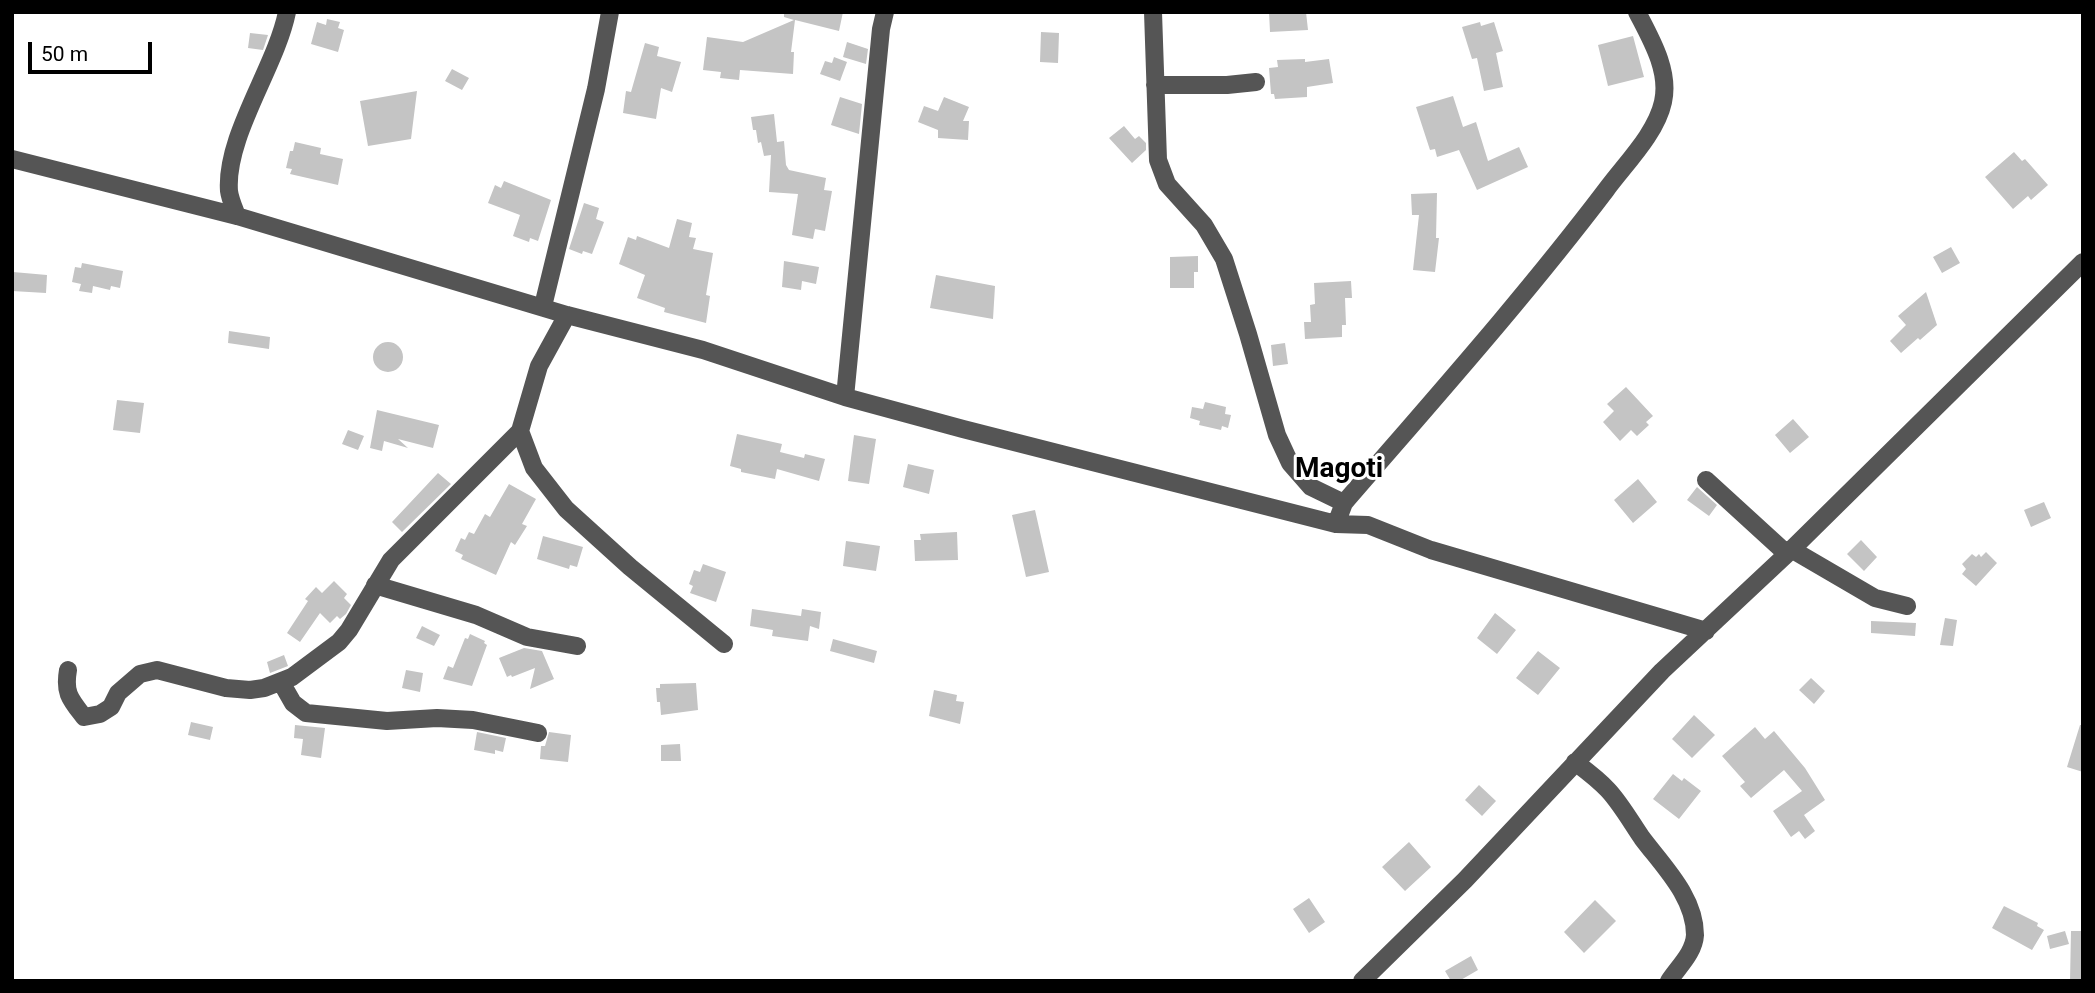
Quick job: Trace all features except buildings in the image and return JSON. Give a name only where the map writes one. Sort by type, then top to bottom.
[{"type":"street","points":[[237,216],[229,194],[237,144],[280,39],[287,12]]},
{"type":"street","points":[[543,306],[596,89],[610,12]]},
{"type":"street","points":[[845,397],[868,145],[885,12]]},
{"type":"street","points":[[1153,12],[1158,159],[1162,174],[1170,188],[1204,225],[1224,259],[1284,452],[1298,474],[1311,487],[1344,503]]},
{"type":"street","points":[[1336,523],[1344,503],[1561,249],[1660,114],[1665,76],[1637,12]]},
{"type":"street","points":[[1155,85],[1227,85],[1256,82]]},
{"type":"street","points":[[12,159],[237,216],[567,315],[703,350],[845,397],[963,429],[1336,523],[1368,526],[1431,550],[1706,631]]},
{"type":"street","points":[[1362,981],[1465,880],[1662,671],[1789,551],[2083,262]]},
{"type":"street","points":[[68,670],[65,687],[84,717],[100,714],[111,707],[118,693],[140,674],[157,670],[226,688],[250,690],[271,686],[300,671],[339,642],[391,560],[520,431],[539,366],[567,315]]},
{"type":"street","points":[[520,431],[534,468],[566,509],[630,567],[724,644]]},
{"type":"street","points":[[1706,480],[1789,551],[1874,598],[1907,607]]},
{"type":"street","points":[[375,585],[476,615],[527,637],[577,646]]},
{"type":"street","points":[[281,682],[293,702],[306,713],[387,722],[437,718],[473,720],[538,733]]},
{"type":"street","points":[[1575,762],[1609,791],[1663,862],[1693,916],[1695,937],[1690,952],[1669,981]]},
{"type":"district","name":"Magoti","points":[[1339,470]]}]
